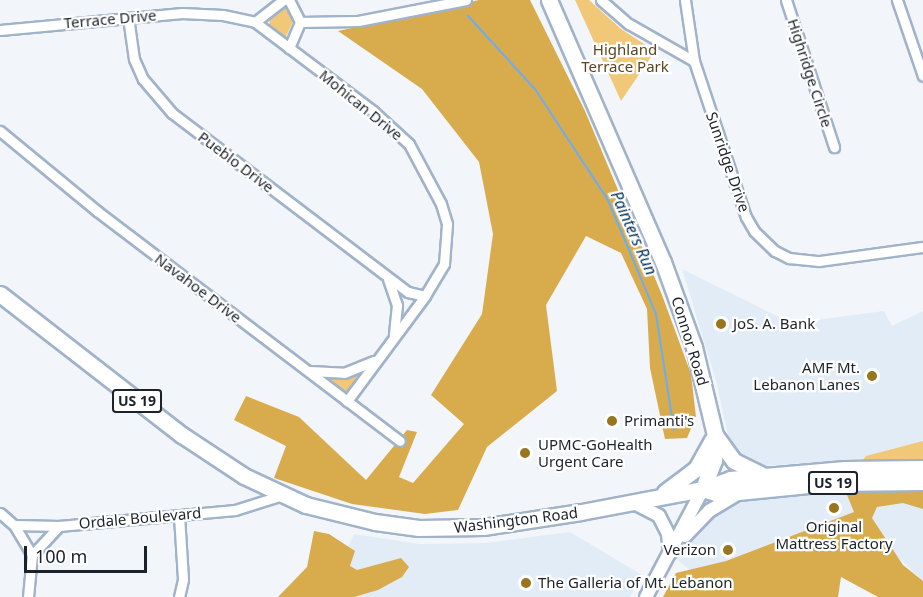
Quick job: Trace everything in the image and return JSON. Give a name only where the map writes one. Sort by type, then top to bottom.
[{"type":"main road","name":"Connor Road","points":[[549,0],[675,293],[701,372],[715,435],[714,459],[703,489]]},
{"type":"main road","name":"Washington Road","points":[[0,294],[202,449],[283,495],[350,517],[441,528],[511,524],[703,489],[723,480],[764,475],[923,468]]},
{"type":"main road","points":[[657,497],[696,469],[715,435],[734,461],[764,475]]},
{"type":"main road","name":"Washington Road","points":[[703,489],[718,494],[828,483],[923,482]]},
{"type":"street","points":[[255,22],[283,0]]},
{"type":"street","points":[[289,0],[300,22],[289,48]]},
{"type":"street","points":[[300,22],[358,21],[466,0]]},
{"type":"street","points":[[602,0],[629,24],[694,61]]},
{"type":"street","name":"Sunridge Drive","points":[[685,0],[694,61],[746,217],[769,246],[789,258],[819,261],[923,247]]},
{"type":"street","name":"Highridge Circle","points":[[786,0],[834,147]]},
{"type":"street","points":[[897,0],[923,76]]},
{"type":"street","name":"Terrace Drive","points":[[0,30],[182,13],[223,15],[255,22],[289,48]]},
{"type":"street","name":"Pueblo Drive","points":[[128,17],[134,59],[143,79],[172,113],[387,277],[408,292],[425,296]]},
{"type":"street","name":"Mohican Drive","points":[[289,48],[394,129],[423,165],[441,204],[447,247],[437,279],[347,401]]},
{"type":"street","name":"Navahoe Drive","points":[[0,132],[52,170],[97,211],[400,441]]},
{"type":"street","points":[[387,277],[398,305],[394,337]]},
{"type":"street","points":[[307,370],[344,373],[377,360]]},
{"type":"street","points":[[646,597],[703,489]]},
{"type":"street","points":[[670,553],[709,511],[743,491]]},
{"type":"street","name":"Ordale Boulevard","points":[[14,525],[59,526],[242,509],[283,495]]},
{"type":"street","points":[[632,502],[659,516],[668,534],[670,553]]},
{"type":"street","points":[[0,513],[14,525],[32,555],[28,597]]},
{"type":"street","points":[[179,597],[183,579],[180,515]]},
{"type":"street","points":[[32,555],[59,526]]},
{"type":"shaded area","points":[[479,0],[530,0],[585,111],[662,295],[691,374],[696,417],[687,438],[665,439],[650,368],[647,309],[621,253],[586,236],[546,305],[557,391],[487,447],[458,510],[425,514],[352,504],[274,478],[286,446],[234,420],[246,396],[299,417],[366,480],[407,430],[417,432],[399,477],[413,483],[464,424],[431,395],[482,314],[493,234],[479,162],[422,89],[338,31]]},
{"type":"shaded area","points":[[682,269],[791,323],[884,311],[892,326],[923,311],[923,460],[848,460],[762,466],[739,454],[728,435],[716,381]]},
{"type":"shaded area","points":[[923,482],[923,581],[862,523],[696,576],[670,553],[700,498]]},
{"type":"shaded area","points":[[923,487],[923,509],[903,503],[877,507],[872,518],[903,565],[923,581],[923,597],[878,597],[841,577],[838,597],[663,597],[676,573],[726,561],[854,512],[845,490]]},
{"type":"shaded area","points":[[314,531],[329,534],[355,551],[350,566],[357,570],[401,558],[409,567],[402,577],[378,590],[354,597],[278,597],[307,567]]},
{"type":"shaded area","points":[[570,532],[642,575],[630,597],[324,597],[354,534],[420,544],[485,543]]},
{"type":"green space","name":"Highland Terrace Park","points":[[575,0],[589,0],[621,29],[655,51],[621,101]]},
{"type":"green space","points":[[285,6],[293,21],[285,39],[269,26],[270,19]]},
{"type":"green space","points":[[358,375],[346,393],[328,380],[329,379]]},
{"type":"green space","points":[[923,441],[923,461],[862,461],[866,456]]},
{"type":"waterway","name":"Painters Run","points":[[468,16],[535,89],[608,200],[656,314],[674,430]]},
{"type":"place","name":"JoS. A. Bank","points":[[721,324]]},
{"type":"place","name":"AMF Mt. Lebanon Lanes","points":[[872,376]]},
{"type":"place","name":"Primanti's","points":[[612,421]]},
{"type":"place","name":"UPMC-GoHealth Urgent Care","points":[[525,453]]},
{"type":"place","name":"Original Mattress Factory","points":[[834,508]]},
{"type":"place","name":"Verizon","points":[[728,550]]},
{"type":"place","name":"The Galleria of Mt. Lebanon","points":[[526,583]]}]
